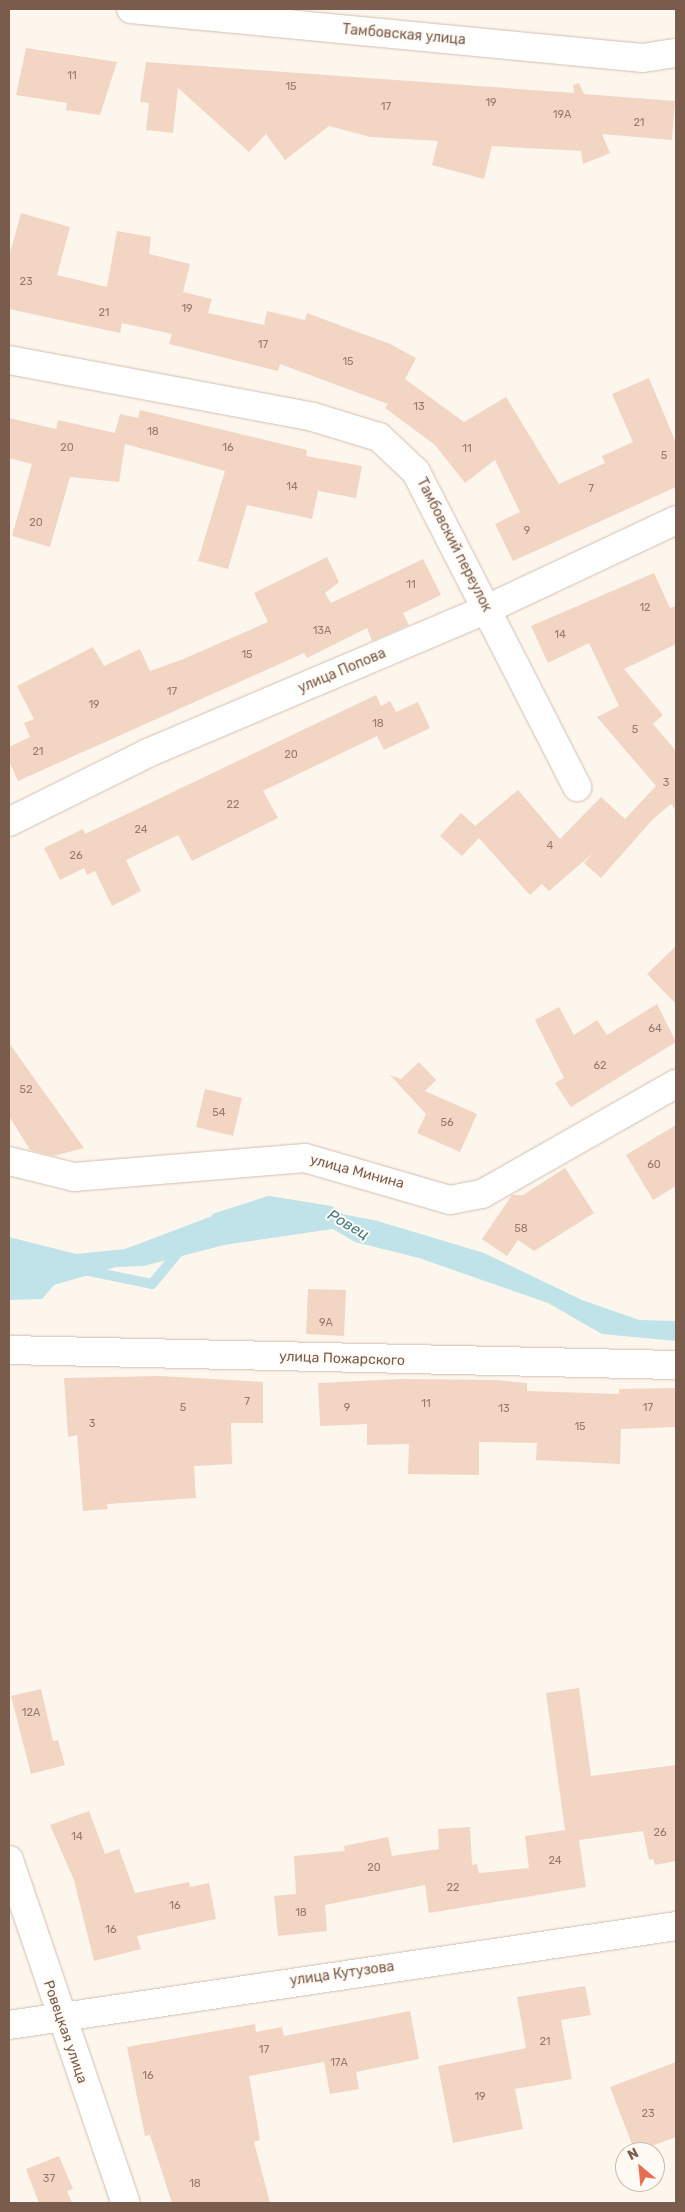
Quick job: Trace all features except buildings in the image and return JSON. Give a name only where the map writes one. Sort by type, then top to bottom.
[{"type":"street","name":"Тамбовская улица","points":[[131,9],[643,58],[676,53]]},
{"type":"street","name":"Тамбовский переулок","points":[[9,360],[313,417],[379,438],[416,472],[577,787]]},
{"type":"street","name":"улица Попова","points":[[9,822],[148,753],[487,609],[676,520]]},
{"type":"street","name":"улица Минина","points":[[9,1161],[74,1177],[305,1158],[450,1200],[482,1194],[676,1084]]},
{"type":"street","name":"улица Пожарского","points":[[9,1350],[676,1365]]},
{"type":"street","name":"Ровецкая улица","points":[[9,1860],[59,2016],[126,2203]]},
{"type":"street","name":"улица Кутузова","points":[[9,2025],[59,2016],[676,1926]]},
{"type":"water","points":[[269,1201],[374,1220],[484,1253],[582,1300],[639,1320],[676,1321],[676,1341],[602,1334],[548,1303],[419,1258],[355,1242],[333,1229],[224,1245],[144,1266],[116,1267],[54,1285],[42,1299],[9,1300],[9,1237],[76,1254],[125,1249],[223,1212]]},
{"type":"waterway","name":"Ровец","points":[[216,1218],[269,1201],[330,1211],[339,1217]]},
{"type":"waterway","name":"Ровец","points":[[84,1270],[152,1284],[181,1249]]}]
